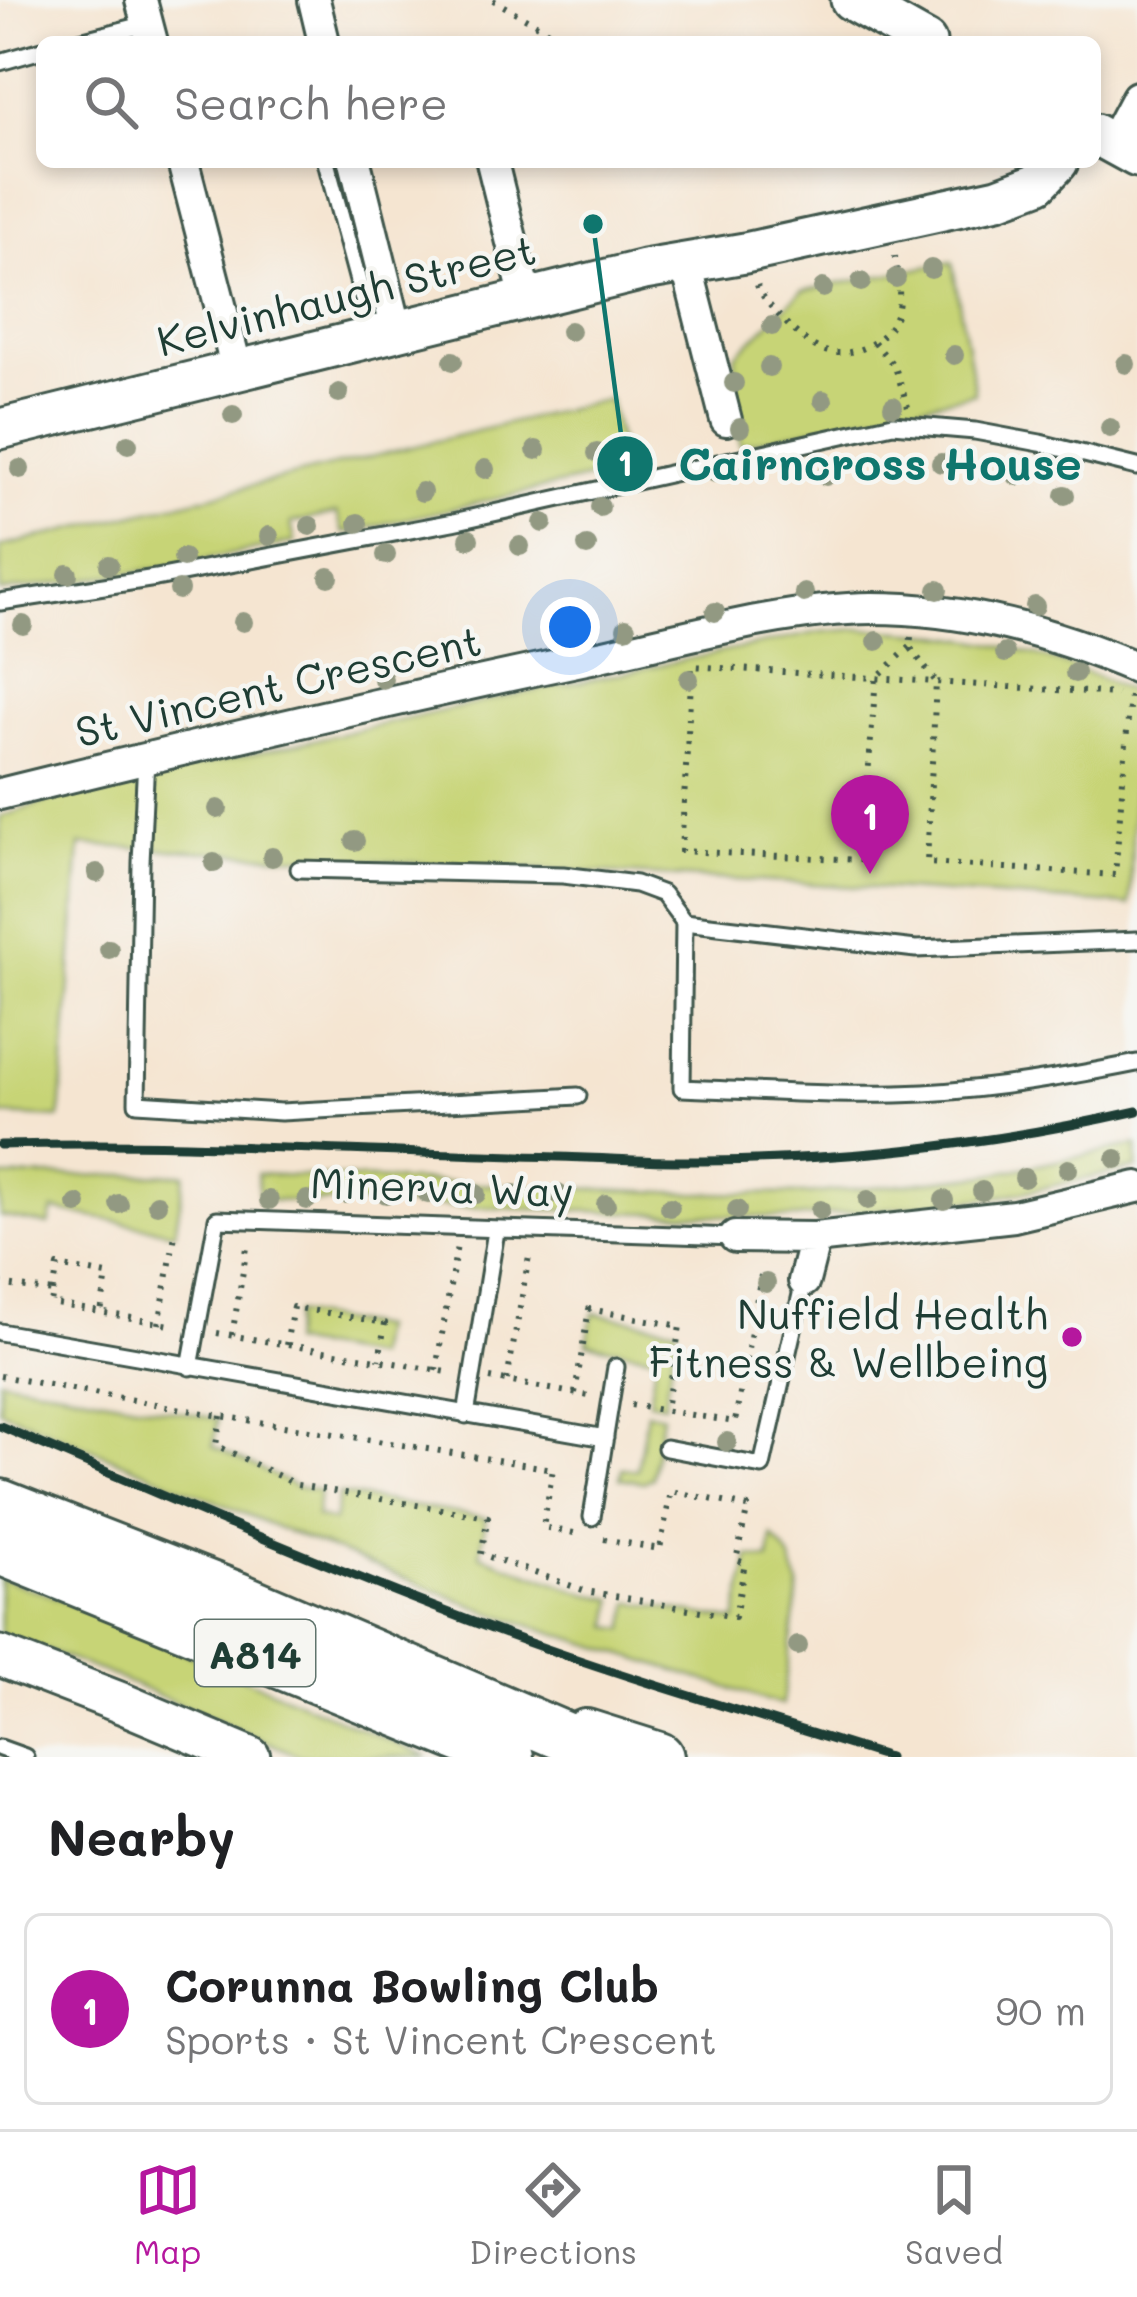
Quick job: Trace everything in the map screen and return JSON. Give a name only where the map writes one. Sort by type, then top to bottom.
[{"type":"main road","name":"A814","points":[[0,1504],[257,1606],[478,1732],[509,1757]]},
{"type":"main road","name":"A814","points":[[0,1550],[478,1732],[612,1757]]},
{"type":"main road","points":[[478,1732],[659,1757]]},
{"type":"street","points":[[314,0],[323,36]]},
{"type":"street","points":[[851,0],[915,36]]},
{"type":"street","points":[[1115,145],[1137,97]]},
{"type":"street","points":[[185,168],[237,370]]},
{"type":"street","points":[[356,168],[386,334]]},
{"type":"street","points":[[493,168],[526,299]]},
{"type":"street","name":"Kelvinhaugh Street","points":[[0,429],[526,299],[1016,193],[1038,183],[1052,168]]},
{"type":"street","points":[[686,263],[726,420]]},
{"type":"street","name":"St Vincent Crescent","points":[[0,794],[443,689],[835,610],[913,609],[978,617],[1083,645],[1137,668]]},
{"type":"street","name":"Minerva Way","points":[[735,1237],[815,1238],[1014,1216],[1137,1187]]},
{"type":"street","points":[[803,1281],[815,1238]]},
{"type":"street","points":[[0,1656],[250,1757]]},
{"type":"lane","points":[[97,36],[147,22]]},
{"type":"lane","points":[[0,62],[36,52]]},
{"type":"lane","points":[[328,168],[386,334]]},
{"type":"lane","points":[[0,602],[453,522],[892,424],[1040,442],[1137,467]]},
{"type":"lane","points":[[146,758],[136,1102],[281,1112],[578,1096]]},
{"type":"lane","points":[[299,869],[563,875],[636,884],[663,894],[684,922],[682,1088],[925,1093],[1137,1063]]},
{"type":"lane","points":[[684,922],[916,950],[1137,940]]},
{"type":"lane","name":"Minerva Way","points":[[190,1367],[217,1219],[735,1237]]},
{"type":"lane","points":[[466,1414],[496,1231]]},
{"type":"lane","points":[[666,1448],[762,1466],[803,1281]]},
{"type":"lane","points":[[0,1331],[605,1438]]},
{"type":"lane","points":[[592,1517],[616,1367]]},
{"type":"lane","points":[[0,1748],[25,1757]]},
{"type":"path","points":[[494,0],[557,36]]},
{"type":"path","points":[[745,253],[762,299],[794,329],[824,350],[860,351],[886,333],[898,309],[894,221]]},
{"type":"path","points":[[874,342],[895,368],[914,425]]},
{"type":"path","points":[[910,647],[876,678],[861,860],[681,851],[692,666],[876,678],[936,682],[1130,695],[1115,875],[927,863],[936,682],[910,647],[913,609]]},
{"type":"path","points":[[232,1335],[251,1221]]},
{"type":"path","points":[[436,1370],[459,1229]]},
{"type":"path","points":[[159,1324],[175,1235]]},
{"type":"path","points":[[507,1380],[530,1251]]},
{"type":"path","points":[[100,1313],[107,1275],[58,1266],[51,1304],[159,1324],[507,1380],[735,1422],[761,1275]]},
{"type":"path","points":[[0,1283],[53,1292]]},
{"type":"path","points":[[286,1345],[293,1307],[385,1323],[379,1360]]},
{"type":"path","points":[[574,1393],[590,1310],[680,1326],[666,1410]]},
{"type":"path","points":[[0,1376],[553,1469],[543,1527],[660,1550],[670,1491],[748,1507],[736,1560],[745,1563],[735,1618],[586,1592],[481,1554],[488,1517],[297,1485],[216,1445],[221,1416]]},
{"type":"green space","points":[[952,262],[975,393],[740,445],[735,356],[802,291]]},
{"type":"green space","points":[[609,399],[626,470],[343,533],[337,513],[291,523],[295,542],[0,592],[0,547]]},
{"type":"green space","points":[[860,629],[934,634],[1002,646],[1068,666],[1137,695],[1130,905],[80,845],[60,1118],[0,1115],[0,817],[60,797],[500,698],[820,632]]},
{"type":"green space","points":[[1137,1145],[1137,1168],[1004,1196],[796,1218],[259,1200],[257,1174],[807,1194],[987,1175]]},
{"type":"green space","points":[[185,1174],[175,1232],[53,1210],[49,1225],[0,1216],[0,1177]]},
{"type":"green space","points":[[295,1313],[379,1328],[374,1357],[290,1343]]},
{"type":"green space","points":[[593,1313],[677,1328],[664,1404],[649,1401],[656,1356],[587,1343]]},
{"type":"green space","points":[[0,1379],[218,1419],[213,1446],[297,1487],[319,1491],[316,1517],[334,1521],[339,1494],[486,1518],[480,1555],[587,1594],[614,1599],[610,1627],[625,1629],[631,1602],[736,1621],[749,1557],[769,1560],[772,1536],[790,1557],[799,1586],[782,1705],[492,1613],[281,1529],[0,1410]]},
{"type":"green space","points":[[647,1412],[662,1415],[652,1477],[644,1482],[620,1478],[622,1468],[637,1470]]},
{"type":"green space","points":[[0,1578],[58,1598],[428,1757],[302,1757],[104,1672],[0,1634]]},
{"type":"railway","points":[[0,1145],[758,1160],[975,1141],[1137,1111]]},
{"type":"railway","points":[[0,1426],[489,1628],[888,1757]]},
{"type":"place","name":"Cairncross House","points":[[593,224]]},
{"type":"place","name":"Corunna Bowling Club","points":[[870,874]]},
{"type":"place","name":"Nuffield Health Fitness & Wellbeing","points":[[1072,1337]]}]
